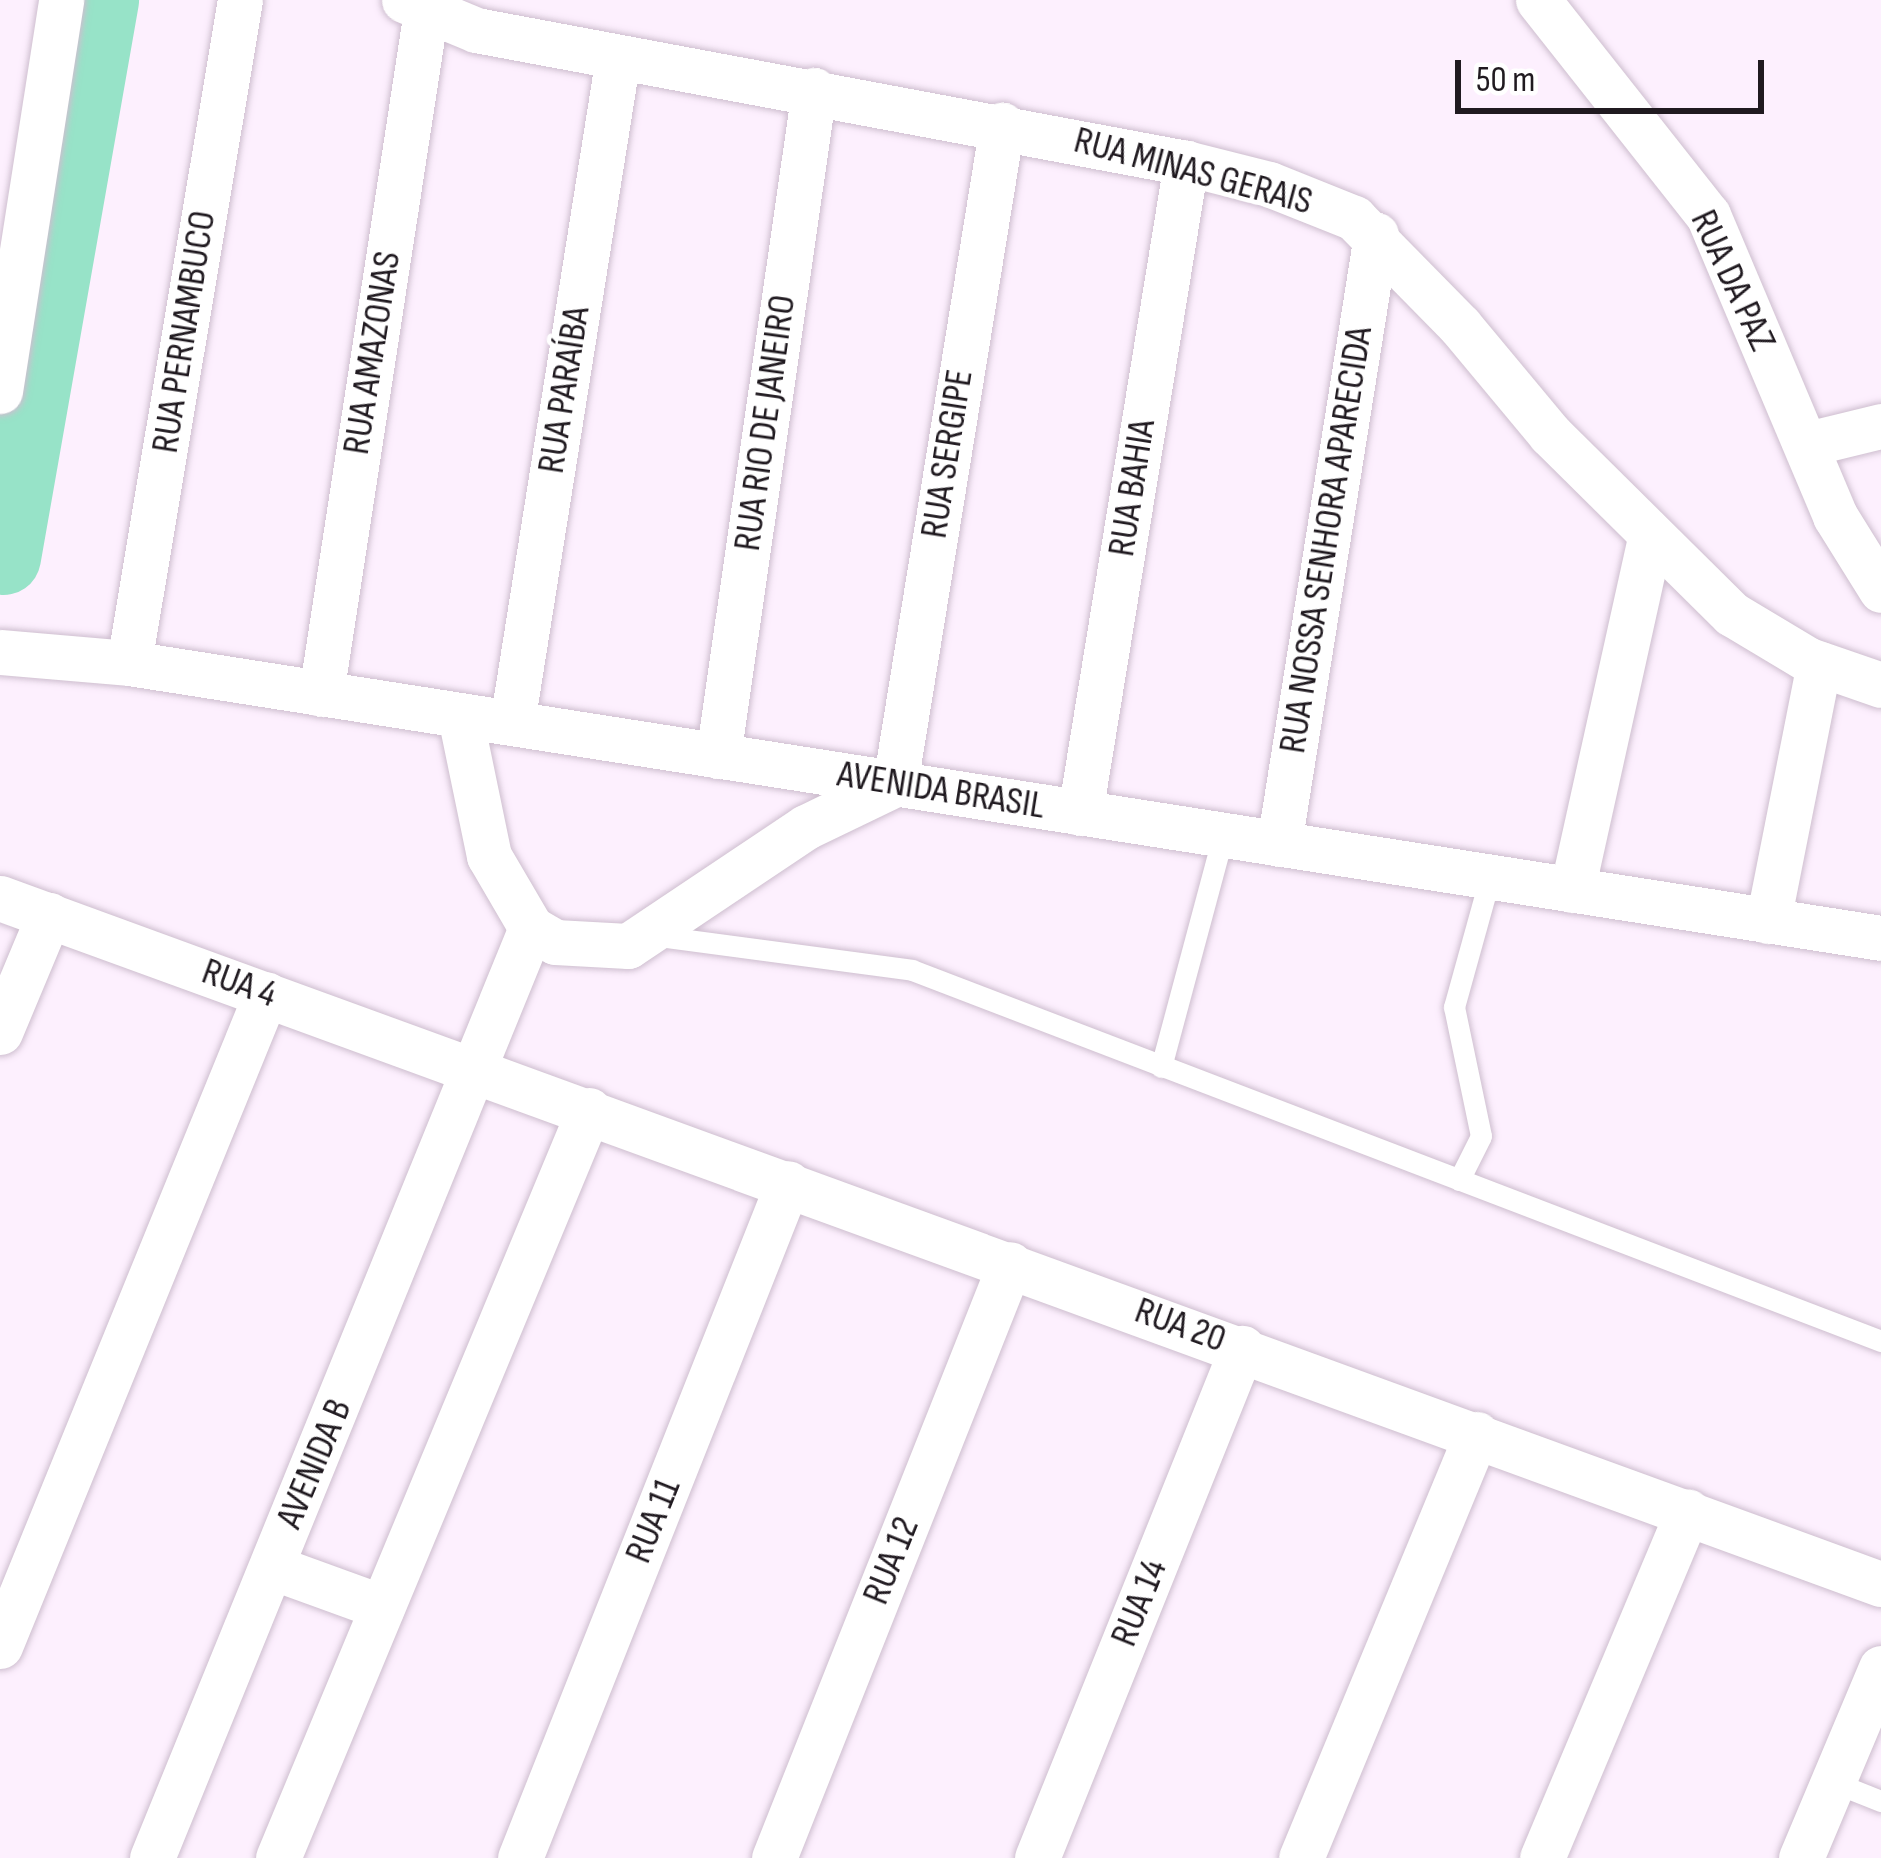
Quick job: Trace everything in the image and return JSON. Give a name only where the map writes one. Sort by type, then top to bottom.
[{"type":"street","points":[[0,391],[61,0]]},
{"type":"street","name":"RUA PERNAMBUCO","points":[[129,663],[240,0]]},
{"type":"street","name":"RUA DA PAZ","points":[[1538,0],[1708,215],[1835,516],[1881,590]]},
{"type":"street","name":"RUA MINAS GERAIS","points":[[415,6],[476,30],[1186,163],[1269,184],[1354,218],[1376,235],[1650,537],[1732,614],[1820,664],[1881,685]]},
{"type":"street","name":"RUA AMAZONAS","points":[[321,694],[415,6]]},
{"type":"street","name":"RUA PARAÍBA","points":[[512,723],[618,56]]},
{"type":"street","name":"RUA RIO DE JANEIRO","points":[[718,756],[814,90]]},
{"type":"street","name":"RUA SERGIPE","points":[[895,784],[1002,125]]},
{"type":"street","name":"RUA BAHIA","points":[[1080,813],[1186,163]]},
{"type":"street","name":"RUA NOSSA SENHORA APARECIDA","points":[[1279,844],[1376,235]]},
{"type":"street","points":[[1808,443],[1881,426]]},
{"type":"street","points":[[1571,890],[1650,537]]},
{"type":"street","name":"AVENIDA BRASIL","points":[[0,652],[129,663],[1881,938]]},
{"type":"street","points":[[1768,921],[1820,664]]},
{"type":"street","points":[[460,716],[489,856],[531,928],[555,942],[628,946],[806,827],[895,784]]},
{"type":"street","name":"RUA 4","points":[[0,898],[478,1070]]},
{"type":"street","points":[[0,1032],[49,915]]},
{"type":"street","name":"AVENIDA B","points":[[152,1858],[478,1070],[531,928]]},
{"type":"street","points":[[0,1646],[266,994]]},
{"type":"street","name":"RUA 20","points":[[478,1070],[1881,1585]]},
{"type":"street","points":[[278,1858],[589,1110]]},
{"type":"street","name":"RUA 11","points":[[520,1858],[788,1183]]},
{"type":"street","name":"RUA 12","points":[[774,1858],[1010,1264]]},
{"type":"street","name":"RUA 14","points":[[1037,1858],[1242,1348]]},
{"type":"street","points":[[1301,1858],[1477,1434]]},
{"type":"street","points":[[1542,1858],[1688,1511]]},
{"type":"street","points":[[272,1567],[382,1607]]},
{"type":"street","points":[[1802,1858],[1881,1668]]},
{"type":"lane","points":[[1161,1067],[1223,836]]},
{"type":"lane","points":[[1459,1180],[1481,1136],[1454,1006],[1490,877]]},
{"type":"lane","points":[[645,934],[913,970],[1881,1341]]},
{"type":"lane","points":[[1833,1782],[1881,1801]]},
{"type":"waterway","points":[[3,557],[101,0]]}]
